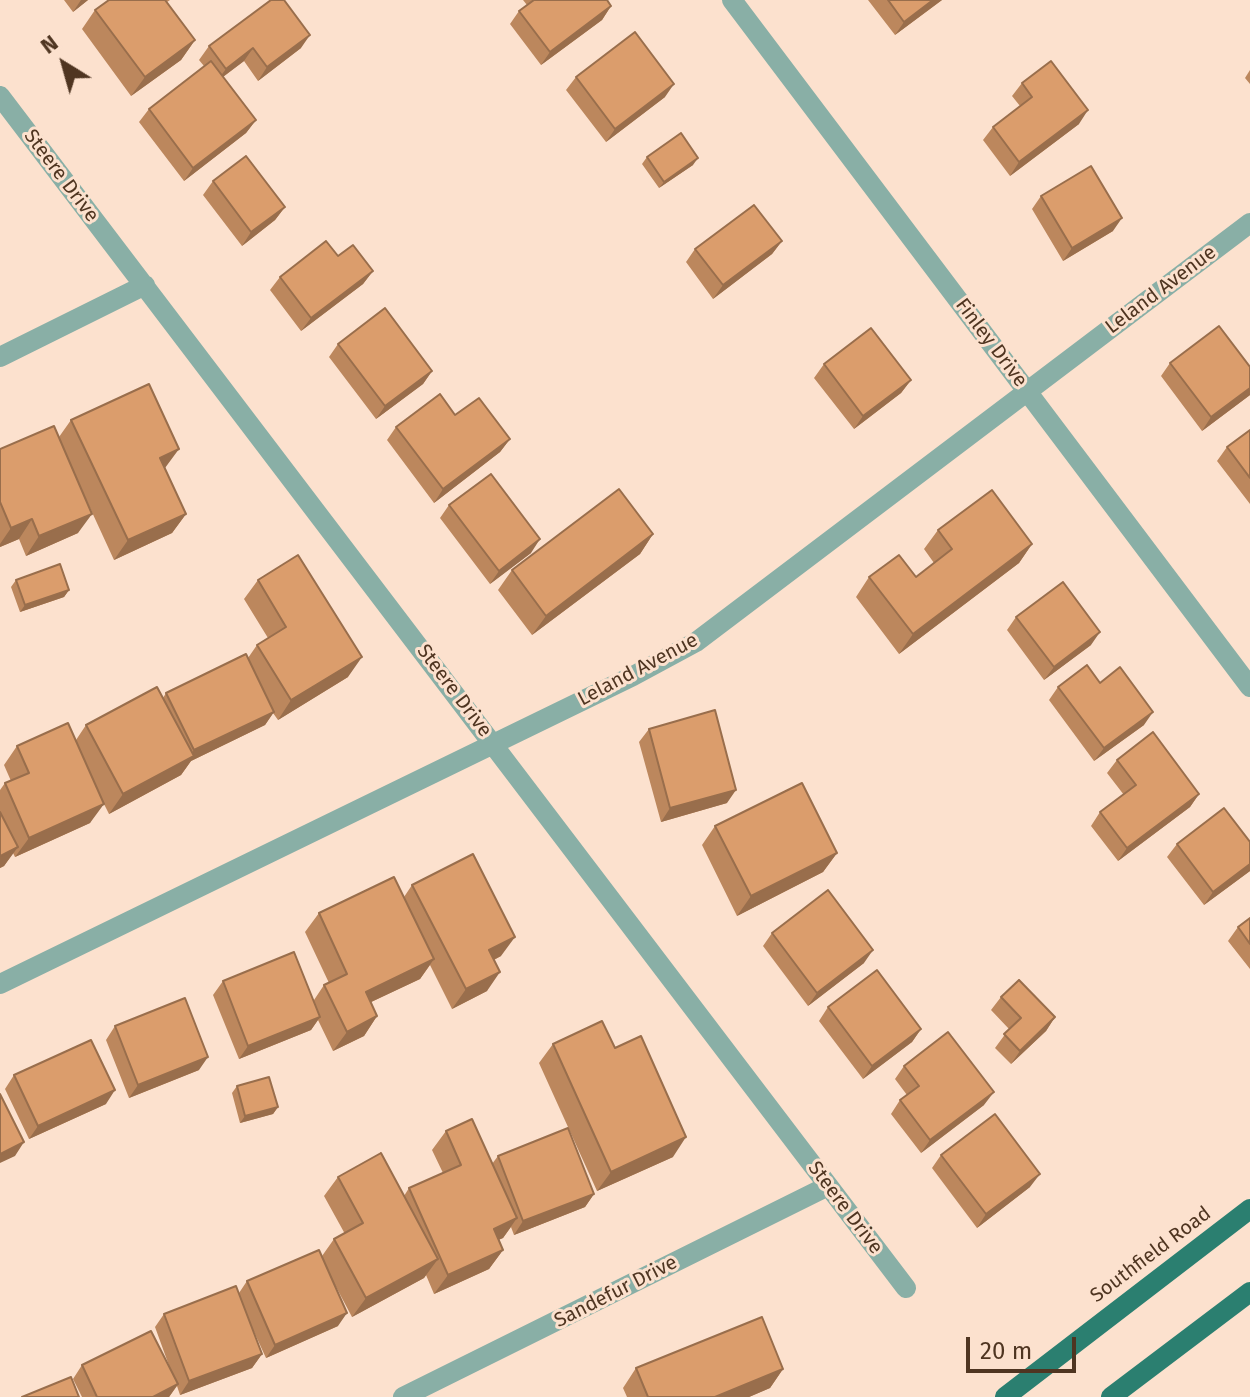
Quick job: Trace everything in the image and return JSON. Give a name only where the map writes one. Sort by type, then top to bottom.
[{"type":"main road","name":"Southfield Road","points":[[1005,1397],[1250,1209]]},
{"type":"main road","points":[[1111,1397],[1250,1292]]},
{"type":"street","name":"Finley Drive","points":[[732,0],[1250,687]]},
{"type":"street","name":"Steere Drive","points":[[0,96],[906,1288]]},
{"type":"street","name":"Leland Avenue","points":[[0,984],[633,676],[696,642],[1250,223]]},
{"type":"street","points":[[0,357],[145,285]]},
{"type":"street","name":"Sandefur Drive","points":[[403,1397],[828,1186]]},
{"type":"building","points":[[109,0],[165,0],[195,40],[145,77],[95,10]]},
{"type":"building","points":[[271,0],[284,0],[310,35],[267,67],[253,48],[226,69],[209,46]]},
{"type":"building","points":[[534,0],[607,0],[611,6],[550,52],[519,11]]},
{"type":"building","points":[[888,0],[933,0],[904,22]]},
{"type":"building","points":[[635,32],[674,84],[615,129],[576,77]]},
{"type":"building","points":[[211,61],[256,120],[193,168],[149,109]]},
{"type":"building","points":[[1051,61],[1088,110],[1019,162],[993,127],[1032,97],[1022,83]]},
{"type":"building","points":[[681,133],[698,158],[664,182],[647,157]]},
{"type":"building","points":[[246,156],[285,207],[251,232],[213,181]]},
{"type":"building","points":[[1091,166],[1122,218],[1072,248],[1041,196]]},
{"type":"building","points":[[754,205],[782,241],[723,285],[695,249]]},
{"type":"building","points":[[326,241],[338,256],[353,245],[373,271],[311,318],[280,277]]},
{"type":"building","points":[[385,308],[432,371],[385,406],[338,344]]},
{"type":"building","points":[[1219,326],[1250,367],[1250,388],[1211,417],[1170,363]]},
{"type":"building","points":[[871,328],[911,380],[863,416],[824,364]]},
{"type":"building","points":[[149,384],[179,449],[160,458],[186,514],[128,540],[71,420]]},
{"type":"building","points":[[440,394],[455,415],[479,398],[510,439],[443,489],[396,427]]},
{"type":"building","points":[[54,426],[92,514],[39,536],[32,519],[11,528],[0,502],[0,449]]},
{"type":"building","points":[[1250,430],[1250,478],[1227,447]]},
{"type":"building","points":[[491,474],[540,539],[499,571],[449,505]]},
{"type":"building","points":[[619,489],[653,534],[546,616],[512,570]]},
{"type":"building","points":[[992,490],[1032,544],[913,634],[869,577],[899,555],[916,577],[952,549],[938,530]]},
{"type":"building","points":[[298,555],[362,657],[291,700],[257,645],[286,627],[258,580]]},
{"type":"building","points":[[60,564],[69,590],[25,605],[16,580]]},
{"type":"building","points":[[1063,582],[1100,632],[1054,667],[1016,617]]},
{"type":"building","points":[[246,654],[274,712],[194,750],[166,693]]},
{"type":"building","points":[[1087,665],[1100,683],[1120,667],[1153,712],[1104,748],[1058,687]]},
{"type":"building","points":[[157,687],[194,756],[123,794],[86,725]]},
{"type":"building","points":[[715,710],[736,790],[670,808],[649,729]]},
{"type":"building","points":[[68,723],[104,804],[29,838],[5,783],[29,773],[17,746]]},
{"type":"building","points":[[1153,732],[1199,794],[1127,848],[1100,812],[1136,785],[1117,760]]},
{"type":"building","points":[[802,783],[837,853],[751,896],[715,826]]},
{"type":"building","points":[[1224,808],[1250,842],[1250,864],[1213,892],[1177,844]]},
{"type":"building","points":[[0,812],[18,847],[0,856]]},
{"type":"building","points":[[473,854],[515,937],[489,950],[500,972],[466,989],[412,885]]},
{"type":"building","points":[[394,877],[434,959],[366,992],[377,1016],[347,1032],[324,985],[347,974],[319,913]]},
{"type":"building","points":[[828,890],[873,950],[817,993],[772,933]]},
{"type":"building","points":[[1250,918],[1250,944],[1238,927]]},
{"type":"building","points":[[294,952],[320,1017],[248,1046],[223,981]]},
{"type":"building","points":[[877,970],[921,1029],[872,1066],[828,1007]]},
{"type":"building","points":[[1019,980],[1055,1017],[1020,1051],[1004,1034],[1021,1018],[1001,997]]},
{"type":"building","points":[[185,998],[208,1057],[138,1085],[115,1026]]},
{"type":"building","points":[[602,1021],[615,1048],[641,1036],[686,1137],[611,1172],[553,1044]]},
{"type":"building","points":[[948,1032],[994,1092],[930,1140],[900,1100],[919,1086],[904,1066]]},
{"type":"building","points":[[91,1040],[115,1090],[38,1126],[14,1075]]},
{"type":"building","points":[[269,1077],[278,1107],[245,1116],[237,1086]]},
{"type":"building","points":[[0,1094],[24,1142],[0,1154]]},
{"type":"building","points":[[995,1114],[1040,1174],[986,1214],[941,1155]]},
{"type":"building","points":[[472,1119],[517,1218],[494,1229],[503,1250],[448,1275],[409,1188],[461,1165],[446,1131]]},
{"type":"building","points":[[568,1128],[594,1194],[523,1221],[498,1156]]},
{"type":"building","points":[[381,1153],[438,1259],[366,1298],[334,1239],[363,1223],[338,1177]]},
{"type":"building","points":[[319,1250],[347,1313],[275,1345],[247,1281]]},
{"type":"building","points":[[236,1286],[262,1354],[189,1381],[164,1314]]},
{"type":"building","points":[[762,1317],[783,1369],[715,1397],[648,1397],[636,1368]]},
{"type":"building","points":[[151,1331],[178,1384],[153,1397],[97,1397],[82,1365]]},
{"type":"building","points":[[71,1377],[79,1397],[22,1397]]}]
